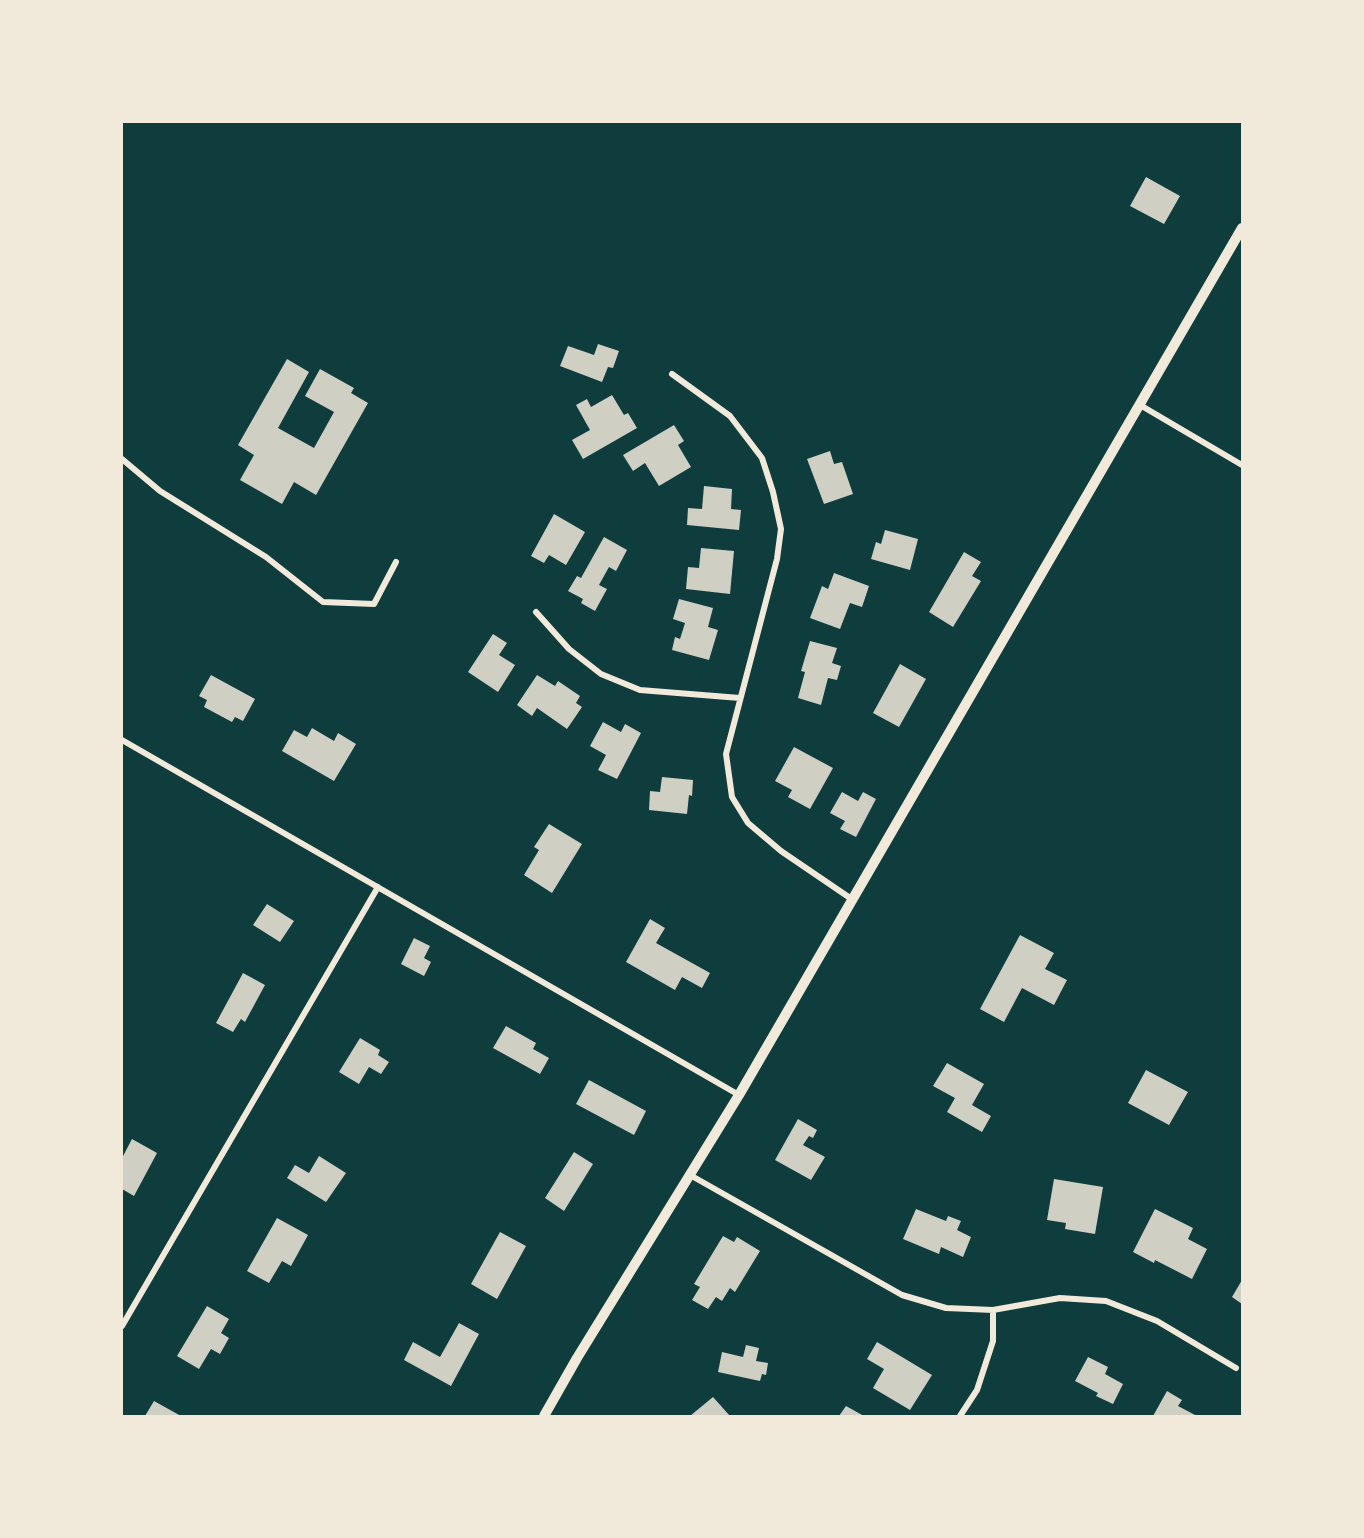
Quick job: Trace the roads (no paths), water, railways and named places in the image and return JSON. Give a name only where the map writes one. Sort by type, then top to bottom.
[{"type":"street","points":[[544,1416],[577,1358],[739,1095],[1242,228]]},
{"type":"street","points":[[672,374],[730,416],[762,458],[773,492],[781,529],[777,559],[726,754],[732,797],[748,823],[781,851],[853,900]]},
{"type":"street","points":[[1140,405],[1242,465]]},
{"type":"street","points":[[122,459],[160,491],[266,557],[323,602],[374,604],[396,562]]},
{"type":"street","points":[[536,612],[568,648],[601,674],[640,690],[740,698]]},
{"type":"street","points":[[122,740],[739,1095]]},
{"type":"street","points":[[122,1326],[378,887]]},
{"type":"street","points":[[690,1175],[902,1295],[946,1308],[993,1310],[1060,1298],[1106,1301],[1157,1321],[1236,1368]]},
{"type":"street","points":[[960,1416],[976,1390],[993,1341],[993,1310]]}]
